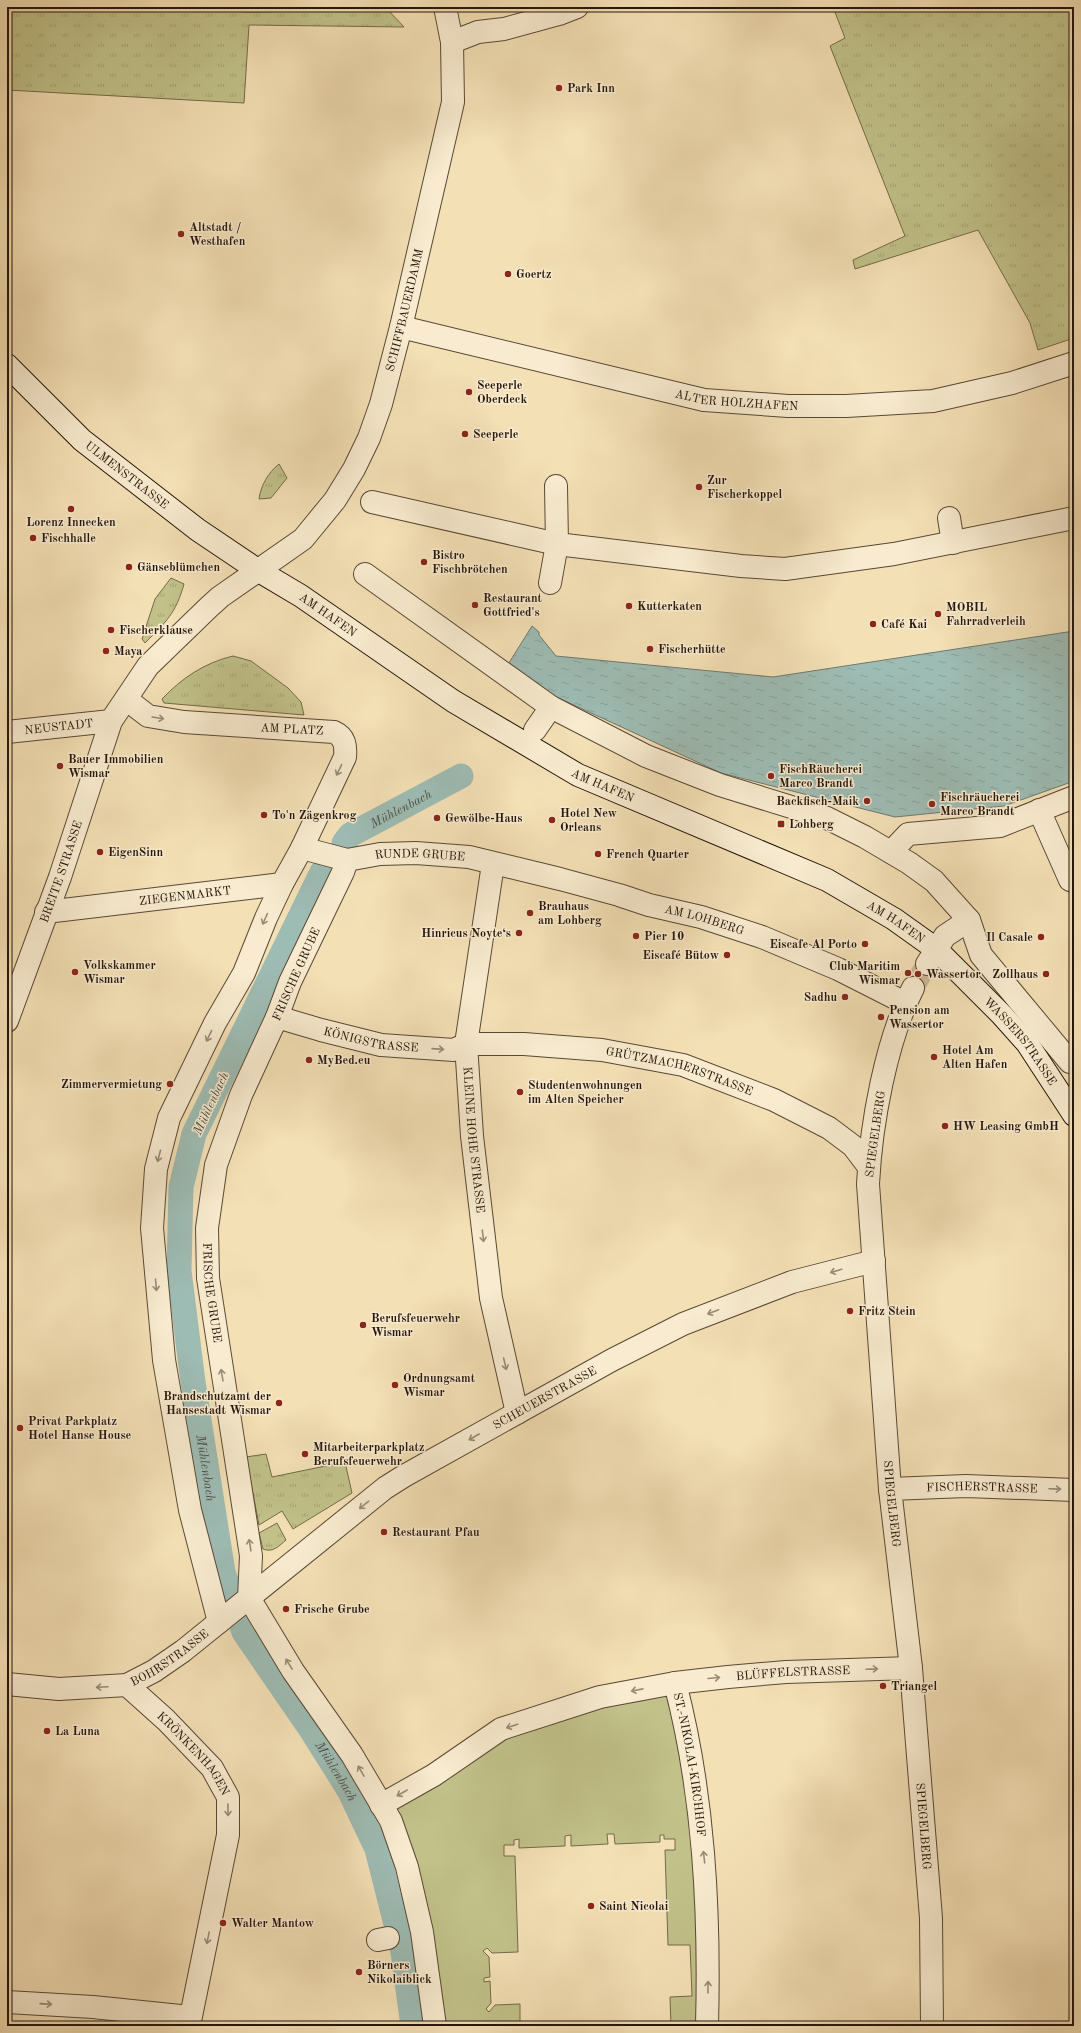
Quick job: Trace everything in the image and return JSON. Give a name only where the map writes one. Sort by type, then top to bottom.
[{"type":"street","name":"SCHIFFBAUERDAMM","points":[[126,699],[148,666],[209,607],[303,539],[335,500],[354,469],[369,438],[382,404],[453,102],[452,42],[445,7]]},
{"type":"street","points":[[452,42],[478,32],[504,29],[559,14],[577,7]]},
{"type":"street","name":"ALTER HOLZHAFEN","points":[[401,327],[704,400],[788,406],[846,406],[933,401],[1012,383],[1074,363]]},
{"type":"street","name":"ULMENSTRASSE","points":[[7,365],[82,440],[198,530],[259,571]]},
{"type":"street","points":[[550,583],[557,544],[556,486]]},
{"type":"street","points":[[372,502],[557,544],[741,566],[785,569],[894,554],[1074,518]]},
{"type":"street","points":[[949,518],[953,543]]},
{"type":"street","name":"AM HAFEN","points":[[259,571],[301,596],[453,701],[578,776],[827,880],[894,919],[931,957],[960,972]]},
{"type":"street","points":[[365,574],[398,593],[551,708],[646,756],[720,785],[827,818],[909,862],[934,881],[969,920],[981,955],[1070,1062]]},
{"type":"street","name":"BREITE STRASSE","points":[[7,1021],[15,978],[46,912],[60,876],[111,721],[126,699]]},
{"type":"street","name":"AM PLATZ","points":[[126,699],[148,716],[155,718],[184,722],[334,732],[340,734],[346,745],[345,757],[309,843]]},
{"type":"street","points":[[535,730],[551,708]]},
{"type":"street","name":"NEUSTADT","points":[[7,732],[111,721]]},
{"type":"street","points":[[891,852],[908,834],[1000,826],[1074,797]]},
{"type":"street","points":[[1039,810],[1070,880]]},
{"type":"street","points":[[219,1622],[190,1510],[164,1360],[152,1228],[156,1169],[169,1118],[215,1023],[244,973],[266,918],[282,884],[309,843]]},
{"type":"street","name":"RUNDE GRUBE","points":[[309,843],[345,866],[380,854],[416,852],[469,857],[493,864]]},
{"type":"street","name":"AM LOHBERG","points":[[493,864],[523,870],[619,895],[649,905],[701,917],[762,936],[838,969],[909,996]]},
{"type":"street","name":"KLEINE HOHE STRASSE","points":[[493,864],[466,1044],[473,1150],[491,1298],[517,1413]]},
{"type":"street","name":"FRISCHE GRUBE","points":[[249,1598],[251,1556],[208,1278],[208,1228],[216,1165],[241,1095],[277,1017],[290,982],[345,866]]},
{"type":"street","name":"ZIEGENMARKT","points":[[46,912],[282,884]]},
{"type":"street","points":[[931,957],[945,936],[969,920]]},
{"type":"street","name":"WASSERSTRASSE","points":[[960,972],[1027,1043],[1074,1115]]},
{"type":"street","name":"SPIEGELBERG","points":[[909,996],[891,1047],[879,1098],[868,1184],[890,1488],[911,1668],[931,1918],[932,2026]]},
{"type":"street","name":"KÖNIGSTRASSE","points":[[277,1017],[320,1030],[381,1045],[454,1050],[466,1044]]},
{"type":"street","name":"GRÜTZMACHERSTRASSE","points":[[466,1044],[524,1044],[602,1050],[683,1065],[774,1100],[829,1128],[853,1146],[869,1167]]},
{"type":"street","name":"SCHEUERSTRASSE","points":[[249,1598],[384,1488],[612,1360],[683,1324],[792,1282],[874,1261]]},
{"type":"street","name":"FISCHERSTRASSE","points":[[890,1488],[966,1486],[1074,1490]]},
{"type":"street","points":[[249,1598],[293,1671],[352,1755],[391,1821],[407,1867],[422,1932],[435,2026]]},
{"type":"street","name":"BOHRSTRASSE","points":[[7,1684],[59,1689],[127,1685],[154,1671],[178,1655],[249,1598]]},
{"type":"street","name":"BLÜFFELSTRASSE","points":[[675,1683],[786,1672],[911,1668]]},
{"type":"street","name":"ST.-NIKOLAI-KIRCHHOF","points":[[381,1805],[434,1775],[501,1729],[600,1697],[675,1683],[690,1756],[705,1865],[708,1978],[707,2026]]},
{"type":"street","name":"KRÖNKENHAGEN","points":[[127,1685],[166,1720],[212,1768],[228,1797],[228,1835],[201,1975],[190,2022]]},
{"type":"street","points":[[7,2002],[94,2007],[190,2022]]},
{"type":"green space","points":[[7,7],[164,7],[248,12],[388,10],[404,27],[249,25],[244,103],[7,90]]},
{"type":"green space","points":[[833,7],[1074,7],[1074,338],[1038,350],[1030,323],[978,230],[855,269],[853,260],[905,236],[830,46],[845,38]]},
{"type":"green space","points":[[279,464],[287,478],[271,498],[259,499],[261,489],[266,480]]},
{"type":"green space","points":[[171,578],[184,584],[181,594],[174,610],[159,629],[145,643],[142,639],[155,599]]},
{"type":"green space","points":[[233,656],[251,661],[288,688],[301,702],[304,715],[164,703],[162,699],[177,684],[194,672],[212,663]]},
{"type":"green space","points":[[266,1454],[272,1477],[345,1462],[352,1493],[293,1529],[282,1511],[259,1525],[246,1457]]},
{"type":"green space","points":[[277,1523],[286,1540],[278,1547],[273,1549],[263,1549],[259,1533]]},
{"type":"green space","points":[[675,1683],[679,1696],[707,2026],[671,2026],[670,1997],[692,1996],[690,1945],[668,1945],[665,1850],[675,1850],[675,1839],[664,1839],[664,1835],[660,1835],[660,1842],[615,1844],[614,1834],[607,1834],[608,1844],[571,1846],[571,1835],[565,1836],[565,1846],[519,1848],[519,1839],[514,1840],[514,1845],[504,1845],[504,1856],[515,1856],[518,1952],[492,1953],[487,1948],[483,1951],[489,1957],[490,1977],[484,1978],[484,1982],[490,1981],[491,2003],[486,2009],[489,2012],[495,2005],[520,2004],[520,2026],[435,2026],[381,1805],[501,1729]]},
{"type":"water","points":[[532,626],[539,632],[539,635],[556,656],[773,677],[1074,631],[1074,781],[1004,806],[895,817],[721,773],[537,688],[507,666]]},
{"type":"waterway","name":"Mühlenbach","points":[[344,843],[350,835],[461,776]]},
{"type":"waterway","name":"Mühlenbach","points":[[322,872],[194,1134],[181,1187],[179,1271],[193,1382],[223,1572],[244,1632],[312,1731],[349,1790],[377,1849],[403,1952],[413,2026]]},
{"type":"tunnel","points":[[913,988],[927,964]]},
{"type":"place","name":"Park Inn","points":[[559,88]]},
{"type":"place","name":"Altstadt / Westhafen","points":[[181,234]]},
{"type":"place","name":"Goertz","points":[[508,274]]},
{"type":"place","name":"Seeperle Oberdeck","points":[[469,392]]},
{"type":"place","name":"Seeperle","points":[[465,434]]},
{"type":"place","name":"Zur Fischerkoppel","points":[[699,487]]},
{"type":"place","name":"Lorenz Innecken","points":[[71,509]]},
{"type":"place","name":"Fischhalle","points":[[33,538]]},
{"type":"place","name":"Bistro Fischbrötchen","points":[[424,562]]},
{"type":"place","name":"Gänseblümchen","points":[[129,567]]},
{"type":"place","name":"Restaurant Gottfried's","points":[[475,605]]},
{"type":"place","name":"Kutterkaten","points":[[629,606]]},
{"type":"place","name":"MOBIL Fahrradverleih","points":[[938,614]]},
{"type":"place","name":"Café Kai","points":[[873,624]]},
{"type":"place","name":"Fischerklause","points":[[111,630]]},
{"type":"place","name":"Fischerhütte","points":[[650,649]]},
{"type":"place","name":"Maya","points":[[106,651]]},
{"type":"place","name":"Bauer Immobilien Wismar","points":[[60,766]]},
{"type":"place","name":"FischRäucherei Marco Brandt","points":[[771,776]]},
{"type":"place","name":"Backfisch-Maik","points":[[867,801]]},
{"type":"place","name":"Fischräucherei Marco Brandt","points":[[932,804]]},
{"type":"place","name":"To'n Zägenkrog","points":[[264,815]]},
{"type":"place","name":"Gewölbe-Haus","points":[[437,818]]},
{"type":"place","name":"Hotel New Orleans","points":[[552,820]]},
{"type":"place","name":"Lohberg","points":[[781,824]]},
{"type":"place","name":"EigenSinn","points":[[100,852]]},
{"type":"place","name":"French Quarter","points":[[598,854]]},
{"type":"place","name":"Brauhaus am Lohberg","points":[[530,913]]},
{"type":"place","name":"Hinricus Noyte‘s","points":[[519,933]]},
{"type":"place","name":"Pier 10","points":[[636,936]]},
{"type":"place","name":"Il Casale","points":[[1041,937]]},
{"type":"place","name":"Eiscafe Al Porto","points":[[865,944]]},
{"type":"place","name":"Eiscafé Bütow","points":[[727,955]]},
{"type":"place","name":"Volkskammer Wismar","points":[[75,972]]},
{"type":"place","name":"Club Maritim Wismar","points":[[908,973]]},
{"type":"place","name":"Wassertor","points":[[918,974]]},
{"type":"place","name":"Zollhaus","points":[[1046,974]]},
{"type":"place","name":"Sadhu","points":[[845,997]]},
{"type":"place","name":"Pension am Wassertor","points":[[881,1017]]},
{"type":"place","name":"Hotel Am Alten Hafen","points":[[934,1057]]},
{"type":"place","name":"MyBed.eu","points":[[309,1060]]},
{"type":"place","name":"Zimmervermietung","points":[[170,1084]]},
{"type":"place","name":"Studentenwohnungen im Alten Speicher","points":[[520,1092]]},
{"type":"place","name":"HW Leasing GmbH","points":[[945,1126]]},
{"type":"place","name":"Fritz Stein","points":[[850,1311]]},
{"type":"place","name":"Berufsfeuerwehr Wismar","points":[[363,1325]]},
{"type":"place","name":"Ordnungsamt Wismar","points":[[395,1385]]},
{"type":"place","name":"Brandschutzamt der Hansestadt Wismar","points":[[279,1403]]},
{"type":"place","name":"Privat Parkplatz Hotel Hanse House","points":[[20,1428]]},
{"type":"place","name":"Mitarbeiterparkplatz Berufsfeuerwehr","points":[[305,1454]]},
{"type":"place","name":"Restaurant Pfau","points":[[384,1532]]},
{"type":"place","name":"Frische Grube","points":[[286,1609]]},
{"type":"place","name":"Triangel","points":[[883,1686]]},
{"type":"place","name":"La Luna","points":[[47,1731]]},
{"type":"place","name":"Saint Nicolai","points":[[591,1906]]},
{"type":"place","name":"Walter Mantow","points":[[223,1923]]},
{"type":"place","name":"Börners Nikolaiblick","points":[[359,1972]]}]
